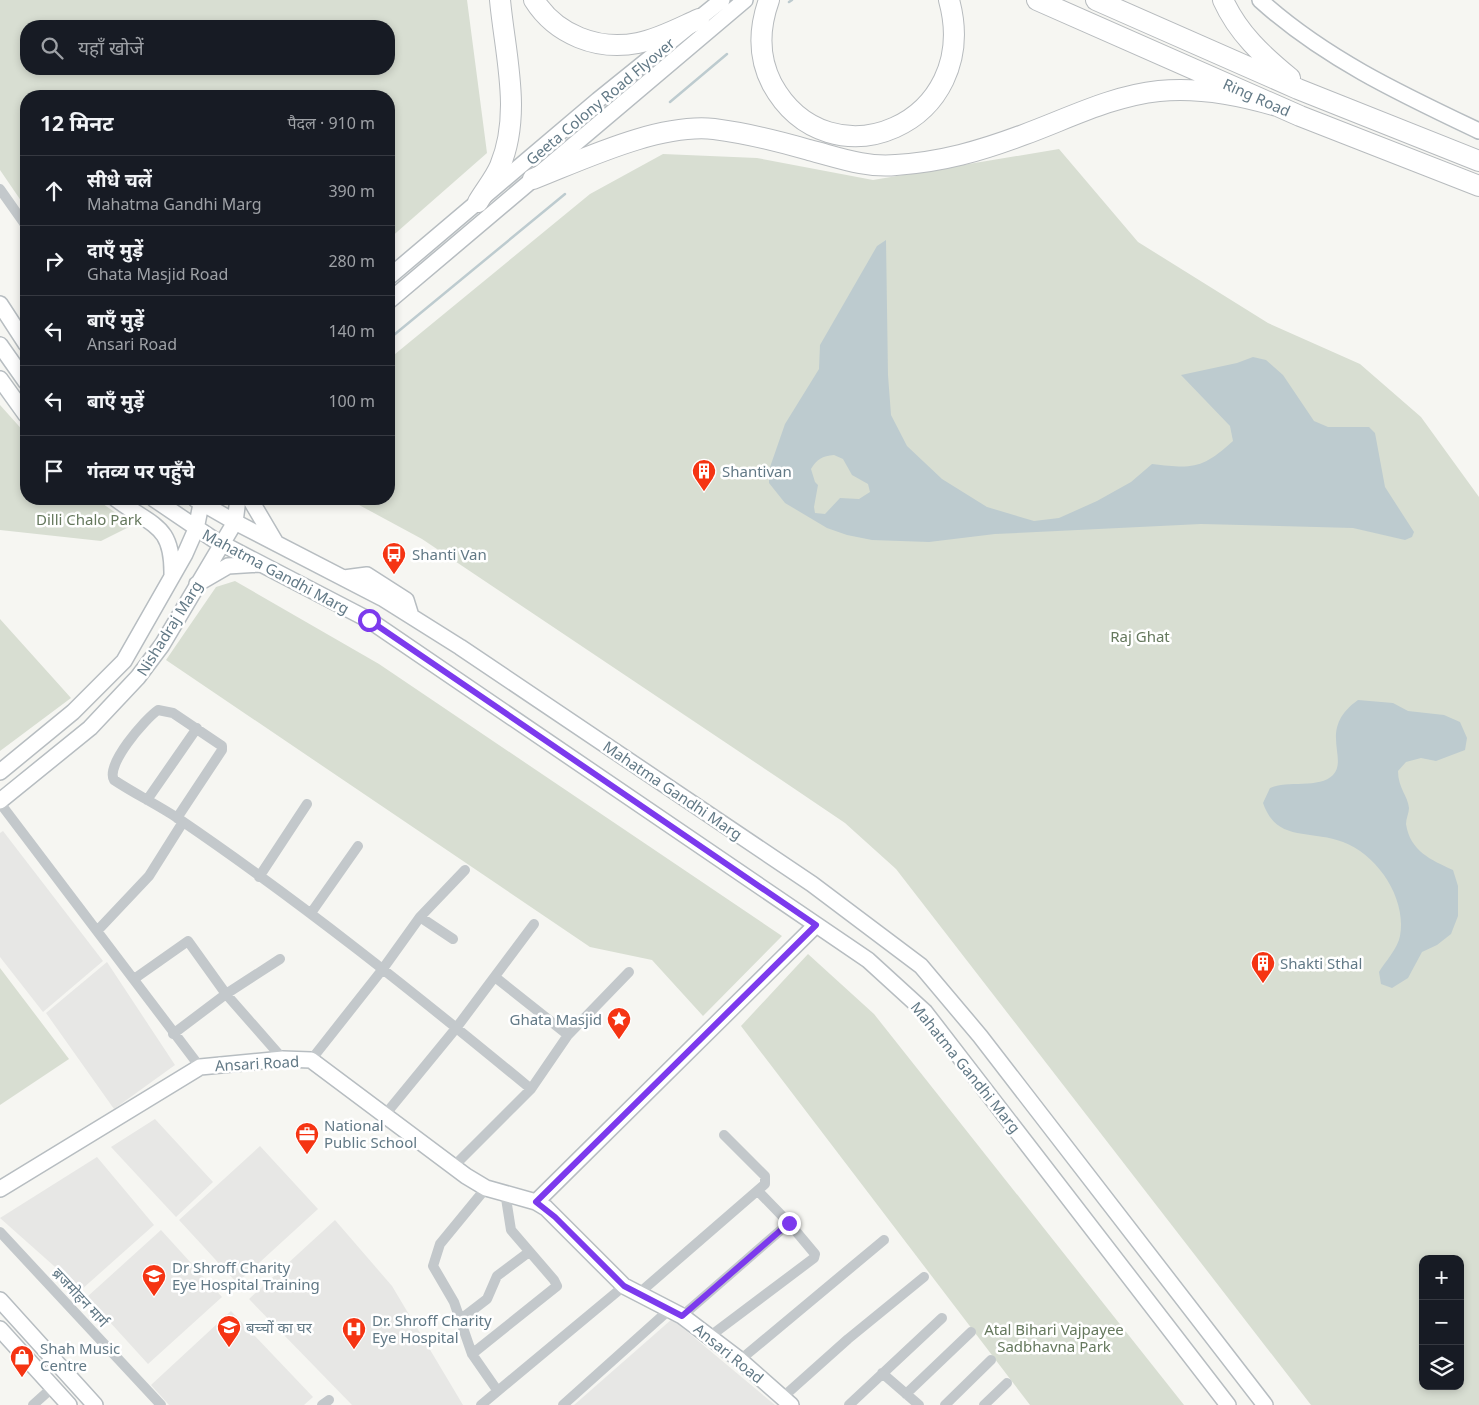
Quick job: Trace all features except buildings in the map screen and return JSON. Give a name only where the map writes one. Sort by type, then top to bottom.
[{"type":"highway","points":[[478,202],[500,167],[510,133],[511,90],[500,0]]},
{"type":"highway","points":[[534,0],[547,16],[570,34],[590,42],[611,46],[646,41],[698,19]]},
{"type":"highway","points":[[769,0],[764,15],[761,47],[766,70],[776,92],[786,104],[811,124],[826,130],[857,135],[873,134],[903,124],[917,115],[938,92],[949,70],[954,47],[953,15],[949,0]]},
{"type":"highway","name":"Ring Road","points":[[1037,0],[1277,106],[1479,186]]},
{"type":"highway","name":"Ring Road","points":[[1096,0],[1313,96],[1479,161]]},
{"type":"highway","points":[[1226,7],[1247,39],[1262,56],[1313,96]]},
{"type":"highway","points":[[526,173],[670,131],[713,129],[790,144],[863,164],[894,166],[955,158],[1022,136],[1106,103],[1159,91],[1202,91],[1277,106]]},
{"type":"main road","name":"Geeta Colony Road Flyover","points":[[526,173],[698,19],[722,0]]},
{"type":"main road","name":"Geeta Colony Road Flyover","points":[[395,272],[478,202],[568,149],[745,0]]},
{"type":"main road","points":[[1260,0],[1291,28],[1387,88],[1479,131]]},
{"type":"main road","points":[[395,295],[526,173]]},
{"type":"main road","points":[[0,304],[20,335]]},
{"type":"main road","points":[[0,345],[20,373]]},
{"type":"main road","points":[[0,379],[20,407]]},
{"type":"main road","points":[[124,505],[166,536],[183,544]]},
{"type":"main road","name":"Mahatma Gandhi Marg","points":[[162,505],[196,529],[222,544],[369,620],[868,960],[926,1012],[1228,1405]]},
{"type":"main road","name":"Nishadraj Marg","points":[[0,772],[73,712],[124,662],[181,562],[196,529],[199,505]]},
{"type":"main road","name":"Mahatma Gandhi Marg","points":[[206,505],[234,522],[344,578],[411,616],[812,884],[921,966],[980,1036],[1265,1405]]},
{"type":"main road","name":"Nishadraj Marg","points":[[0,802],[90,728],[138,677],[162,645],[222,544],[234,522],[237,505]]},
{"type":"main road","points":[[254,505],[276,543]]},
{"type":"main road","points":[[170,511],[179,528],[183,544],[181,562]]},
{"type":"main road","points":[[166,536],[172,557],[172,578]]},
{"type":"main road","points":[[197,584],[228,566],[260,564]]},
{"type":"main road","points":[[536,1202],[816,925]]},
{"type":"main road","name":"Ansari Road","points":[[0,1189],[200,1067],[283,1059],[311,1060],[453,1167],[486,1188],[536,1202],[555,1217],[624,1286],[676,1313],[740,1360],[787,1401]]},
{"type":"main road","points":[[0,1300],[95,1405]]},
{"type":"main road","points":[[0,1329],[69,1405]]},
{"type":"street","points":[[0,189],[20,217]]},
{"type":"street","points":[[98,930],[150,876],[180,820],[222,750],[218,742],[173,713],[158,710],[147,721],[121,754],[112,770],[114,780],[180,820],[311,913],[531,1089]]},
{"type":"street","points":[[148,800],[197,728]]},
{"type":"street","points":[[0,802],[98,930],[173,1034],[200,1067]]},
{"type":"street","points":[[259,877],[307,804]]},
{"type":"street","points":[[311,913],[358,846]]},
{"type":"street","points":[[311,1060],[382,970],[420,917],[465,870]]},
{"type":"street","points":[[420,917],[453,939]]},
{"type":"street","points":[[384,1116],[457,1028],[534,924]]},
{"type":"street","points":[[134,979],[188,941],[226,994],[283,1059]]},
{"type":"street","points":[[173,1034],[226,994],[280,959]]},
{"type":"street","points":[[453,1167],[531,1089],[568,1035],[629,972]]},
{"type":"street","points":[[495,977],[568,1035]]},
{"type":"street","points":[[637,1294],[765,1184],[765,1176],[724,1135]]},
{"type":"street","points":[[486,1188],[440,1244],[433,1262],[434,1269],[454,1302],[472,1354],[497,1390]]},
{"type":"street","points":[[709,1337],[814,1258],[815,1254],[789,1223],[758,1191]]},
{"type":"street","points":[[472,1354],[557,1286],[511,1230],[505,1192]]},
{"type":"street","points":[[562,1405],[789,1223]]},
{"type":"street","name":"ब्रजमोहन मार्ग","points":[[0,1232],[161,1405]]},
{"type":"street","points":[[740,1360],[884,1240]]},
{"type":"street","points":[[461,1319],[487,1299],[497,1276],[529,1252]]},
{"type":"street","points":[[787,1401],[848,1339],[924,1277]]},
{"type":"street","points":[[481,1405],[624,1286]]},
{"type":"street","points":[[849,1405],[942,1318]]},
{"type":"street","points":[[906,1394],[971,1332]]},
{"type":"street","points":[[945,1405],[991,1360]]},
{"type":"street","points":[[882,1373],[915,1404]]},
{"type":"street","points":[[984,1405],[1007,1383]]},
{"type":"street","points":[[32,1405],[52,1387]]},
{"type":"shaded area","points":[[886,240],[888,375],[891,415],[907,446],[942,479],[987,507],[1034,521],[1059,518],[1097,501],[1131,482],[1152,464],[1187,466],[1205,462],[1233,441],[1230,426],[1181,375],[1237,363],[1253,357],[1266,360],[1283,375],[1314,421],[1328,427],[1369,427],[1375,433],[1385,487],[1414,532],[1412,537],[1405,540],[1353,528],[1201,524],[995,534],[929,542],[872,540],[847,535],[827,528],[785,503],[769,483],[769,470],[785,424],[819,369],[820,345],[877,246]],"holes":[[[834,455],[843,459],[852,475],[868,484],[870,492],[859,499],[840,498],[825,514],[815,513],[814,507],[818,485],[815,482],[811,469],[818,460],[826,456]]]},
{"type":"shaded area","points":[[1358,700],[1393,703],[1408,711],[1444,715],[1460,722],[1467,738],[1465,750],[1436,761],[1421,758],[1406,762],[1398,771],[1398,777],[1409,808],[1406,824],[1408,833],[1417,848],[1423,853],[1453,870],[1458,886],[1458,916],[1451,934],[1437,945],[1422,952],[1408,978],[1392,988],[1381,984],[1379,972],[1394,950],[1400,936],[1399,908],[1387,880],[1368,857],[1356,848],[1331,838],[1296,833],[1286,829],[1269,816],[1263,803],[1270,788],[1320,782],[1333,775],[1337,768],[1338,760],[1336,732],[1339,722],[1346,711]]},
{"type":"shaded area","points":[[3,831],[103,961],[43,1012],[0,957],[0,833]]},
{"type":"shaded area","points":[[107,962],[175,1065],[114,1109],[46,1013]]},
{"type":"shaded area","points":[[155,1119],[213,1182],[176,1217],[111,1147]]},
{"type":"shaded area","points":[[260,1146],[318,1209],[237,1283],[179,1220]]},
{"type":"shaded area","points":[[97,1157],[154,1225],[81,1290],[0,1218]]},
{"type":"shaded area","points":[[335,1220],[392,1286],[463,1405],[352,1405],[249,1299]]},
{"type":"shaded area","name":"Dr Shroff Charity Eye Hospital Training","points":[[161,1230],[222,1297],[148,1364],[87,1297]]},
{"type":"shaded area","name":"बच्चों का घर","points":[[231,1311],[313,1397],[304,1405],[169,1405],[151,1385]]},
{"type":"shaded area","points":[[672,1319],[775,1405],[574,1405]]},
{"type":"green space","points":[[0,0],[467,0],[487,153],[395,234],[395,90],[20,90],[20,199],[0,170]]},
{"type":"green space","name":"Raj Ghat","points":[[1059,149],[1138,242],[1268,323],[1360,364],[1421,417],[1479,497],[1479,1405],[1311,1405],[896,869],[845,823],[422,539],[359,505],[395,505],[395,354],[590,194],[663,154],[757,158],[873,180]]},
{"type":"green space","name":"Dilli Chalo Park","points":[[0,405],[20,427],[20,505],[105,505],[133,525],[101,541],[0,530]]},
{"type":"green space","points":[[235,581],[379,664],[782,936],[703,1016],[652,960],[590,947],[166,660],[216,587]]},
{"type":"green space","points":[[0,619],[71,698],[0,751]]},
{"type":"green space","name":"Atal Bihari Vajpayee Sadbhavna Park","points":[[808,954],[874,1014],[1184,1405],[1030,1405],[741,1026]]},
{"type":"green space","points":[[0,968],[69,1059],[0,1105]]},
{"type":"waterway","points":[[670,102],[727,54]]},
{"type":"waterway","points":[[395,334],[565,194]]},
{"type":"place","name":"Shantivan","points":[[704,492]]},
{"type":"place","name":"Shanti Van","points":[[394,575]]},
{"type":"place","name":"Shakti Sthal","points":[[1263,984]]},
{"type":"place","name":"Ghata Masjid","points":[[619,1040]]},
{"type":"place","name":"National Public School","points":[[307,1155]]},
{"type":"place","name":"Dr Shroff Charity Eye Hospital Training","points":[[154,1297]]},
{"type":"place","name":"बच्चों का घर","points":[[229,1348]]},
{"type":"place","name":"Dr. Shroff Charity Eye Hospital","points":[[354,1350]]},
{"type":"place","name":"Shah Music Centre","points":[[22,1378]]},
{"type":"route","points":[[369,620],[445,670],[816,925],[536,1202],[546,1208],[624,1286],[682,1316],[789,1223]]}]
